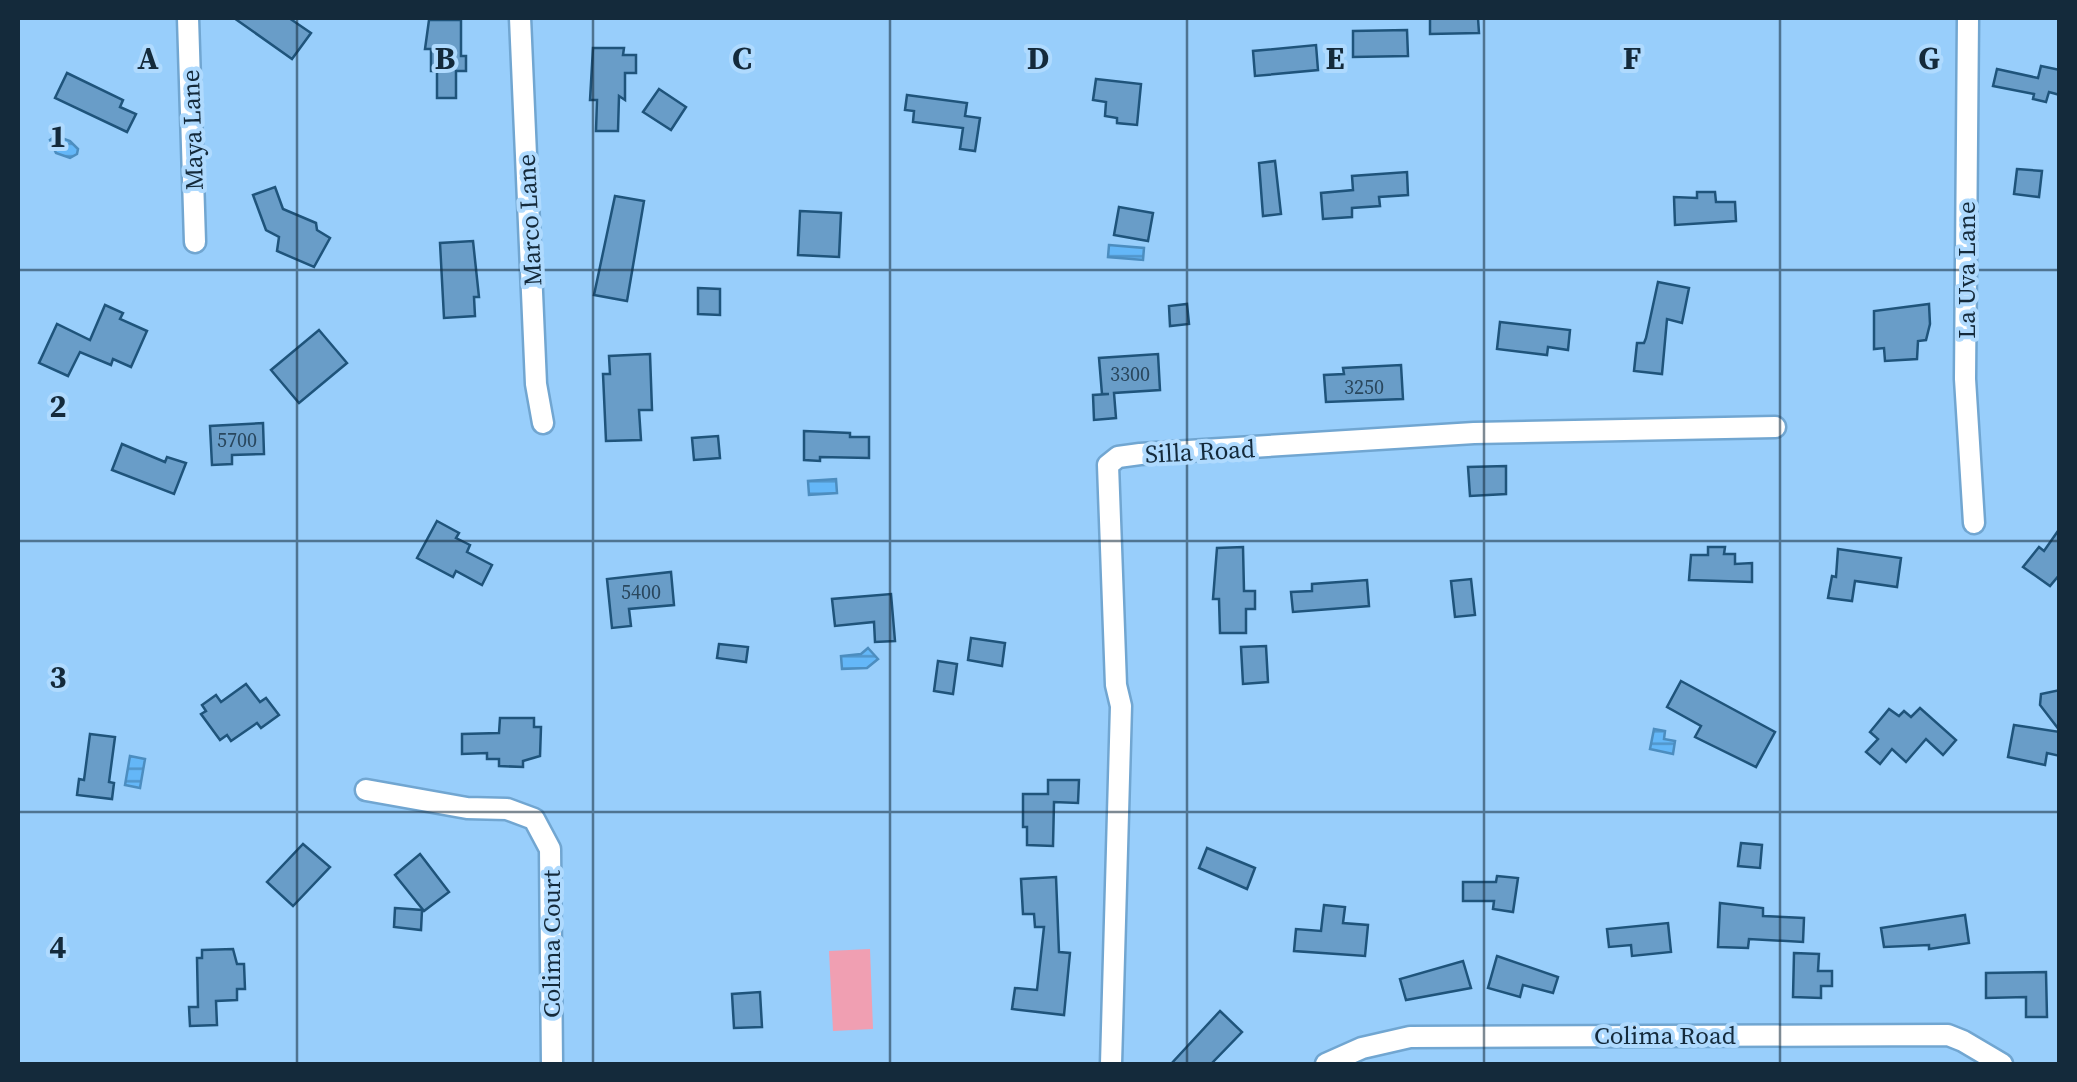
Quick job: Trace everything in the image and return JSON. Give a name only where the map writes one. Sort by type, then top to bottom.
[{"type":"street","name":"Maya Lane","points":[[188,18],[195,242]]},
{"type":"street","name":"Marco Lane","points":[[520,18],[536,384],[543,423]]},
{"type":"street","name":"La Uva Lane","points":[[1968,18],[1965,379],[1974,523]]},
{"type":"street","name":"Silla Road","points":[[1110,1064],[1121,706],[1116,685],[1108,465],[1118,457],[1140,454],[1474,434],[1775,427]]},
{"type":"street","name":"Colima Court","points":[[366,790],[467,808],[506,809],[534,819],[550,849],[552,1064]]},
{"type":"street","name":"Colima Road","points":[[1326,1064],[1362,1048],[1410,1037],[1831,1034],[1948,1035],[1964,1040],[2002,1064]]},
{"type":"shaded area","points":[[870,949],[873,1029],[833,1031],[829,951]]},
{"type":"water","points":[[56,136],[70,141],[78,149],[77,154],[70,158],[56,153],[50,140]]},
{"type":"water","points":[[1109,245],[1144,248],[1143,260],[1108,257]]},
{"type":"water","points":[[836,479],[837,493],[809,495],[808,481]]},
{"type":"water","points":[[868,648],[878,659],[867,668],[842,669],[841,656],[861,654]]},
{"type":"water","points":[[1654,729],[1665,731],[1664,739],[1675,741],[1673,754],[1650,749]]},
{"type":"water","points":[[130,756],[145,759],[140,788],[125,785]]},
{"type":"building","points":[[234,18],[289,18],[311,33],[292,59]]},
{"type":"building","points":[[1430,18],[1478,18],[1479,33],[1430,34]]},
{"type":"building","points":[[429,20],[461,20],[461,56],[466,56],[466,71],[456,71],[456,98],[437,98],[437,71],[431,71],[431,49],[425,49]]},
{"type":"building","points":[[1407,30],[1408,56],[1353,57],[1353,31]]},
{"type":"building","points":[[1316,45],[1318,70],[1255,76],[1253,51]]},
{"type":"building","points":[[593,48],[624,48],[623,55],[636,55],[636,73],[625,73],[625,100],[619,96],[618,131],[596,131],[597,100],[590,100]]},
{"type":"building","points":[[2041,66],[2060,70],[2060,95],[2049,92],[2046,102],[2033,99],[2034,94],[1993,86],[1997,69],[2038,78]]},
{"type":"building","points":[[67,73],[123,100],[120,107],[136,114],[127,132],[55,98]]},
{"type":"building","points":[[1096,79],[1141,84],[1137,125],[1117,123],[1117,118],[1105,116],[1106,102],[1093,100]]},
{"type":"building","points":[[659,89],[686,107],[671,130],[643,112]]},
{"type":"building","points":[[907,95],[967,103],[965,116],[980,118],[975,151],[960,149],[963,128],[913,122],[914,111],[905,110]]},
{"type":"building","points":[[1275,161],[1281,214],[1263,216],[1259,163]]},
{"type":"building","points":[[2017,169],[2042,171],[2039,197],[2014,194]]},
{"type":"building","points":[[1407,172],[1408,195],[1379,197],[1380,206],[1352,208],[1352,217],[1323,219],[1321,193],[1353,190],[1352,176]]},
{"type":"building","points":[[275,187],[283,209],[316,223],[317,230],[330,238],[314,267],[277,251],[279,237],[266,230],[253,195]]},
{"type":"building","points":[[1697,192],[1715,192],[1716,202],[1735,202],[1736,221],[1675,225],[1674,197],[1697,198]]},
{"type":"building","points":[[615,196],[644,201],[627,301],[594,295]]},
{"type":"building","points":[[1119,207],[1153,213],[1148,241],[1114,235]]},
{"type":"building","points":[[800,211],[841,213],[839,257],[798,255]]},
{"type":"building","points":[[473,241],[479,297],[474,297],[475,316],[444,318],[440,243]]},
{"type":"building","points":[[1658,282],[1689,288],[1682,323],[1667,319],[1662,374],[1634,371],[1637,343],[1644,343],[1646,338]]},
{"type":"building","points":[[698,288],[720,289],[720,315],[698,314]]},
{"type":"building","points":[[1187,304],[1189,324],[1170,326],[1169,306]]},
{"type":"building","points":[[1929,304],[1930,324],[1926,340],[1918,341],[1917,359],[1885,361],[1884,348],[1874,349],[1874,311]]},
{"type":"building","points":[[105,305],[123,313],[120,319],[147,331],[131,367],[113,359],[111,365],[80,352],[68,376],[39,363],[57,324],[90,340]]},
{"type":"building","points":[[1500,322],[1570,330],[1568,350],[1548,347],[1547,355],[1497,349]]},
{"type":"building","points":[[319,330],[347,363],[299,403],[271,370]]},
{"type":"building","points":[[650,354],[652,410],[639,410],[641,440],[606,441],[603,374],[610,374],[609,356]]},
{"type":"building","points":[[1158,354],[1160,390],[1114,393],[1116,418],[1094,420],[1093,395],[1109,394],[1102,394],[1099,358]]},
{"type":"building","points":[[1401,365],[1403,399],[1326,402],[1324,375],[1344,374],[1343,368]]},
{"type":"building","points":[[263,423],[264,454],[232,455],[232,464],[212,465],[210,426]]},
{"type":"building","points":[[804,431],[869,437],[869,458],[804,460]]},
{"type":"building","points":[[718,436],[720,458],[694,460],[692,438]]},
{"type":"building","points":[[122,444],[165,462],[167,457],[186,463],[174,494],[112,470]]},
{"type":"building","points":[[1506,466],[1506,494],[1470,496],[1468,467]]},
{"type":"building","points":[[437,521],[459,533],[456,538],[470,545],[467,552],[492,565],[482,585],[456,571],[453,577],[417,558]]},
{"type":"building","points":[[2060,528],[2060,574],[2050,586],[2023,567],[2039,547],[2044,551]]},
{"type":"building","points":[[1243,547],[1244,591],[1255,591],[1255,609],[1246,609],[1246,633],[1220,633],[1219,599],[1213,599],[1217,548]]},
{"type":"building","points":[[1708,547],[1725,547],[1724,554],[1735,554],[1735,564],[1752,563],[1752,582],[1689,580],[1691,555],[1708,555]]},
{"type":"building","points":[[1838,549],[1901,558],[1897,587],[1855,581],[1852,601],[1828,598],[1832,576],[1836,577]]},
{"type":"building","points":[[671,572],[674,605],[629,609],[631,626],[612,628],[607,579]]},
{"type":"building","points":[[1471,579],[1475,615],[1455,617],[1451,581]]},
{"type":"building","points":[[1367,580],[1369,606],[1293,612],[1291,592],[1312,591],[1312,584]]},
{"type":"building","points":[[891,594],[895,641],[875,642],[874,622],[835,626],[832,599]]},
{"type":"building","points":[[971,638],[1005,643],[1002,666],[968,660]]},
{"type":"building","points":[[719,644],[748,647],[746,662],[717,658]]},
{"type":"building","points":[[1266,646],[1268,682],[1243,684],[1241,647]]},
{"type":"building","points":[[938,661],[957,664],[953,694],[934,691]]},
{"type":"building","points":[[1681,681],[1775,732],[1756,767],[1695,737],[1701,726],[1667,707]]},
{"type":"building","points":[[246,684],[260,702],[266,698],[279,715],[261,728],[257,723],[231,741],[227,735],[220,740],[201,714],[206,711],[202,705],[216,695],[221,702]]},
{"type":"building","points":[[2060,690],[2060,731],[2040,705],[2041,694]]},
{"type":"building","points":[[1920,708],[1956,740],[1943,755],[1926,739],[1906,762],[1892,749],[1880,764],[1866,752],[1878,739],[1870,732],[1889,709],[1899,716],[1904,711],[1911,717]]},
{"type":"building","points":[[500,718],[534,718],[534,727],[541,727],[540,756],[523,761],[523,767],[499,766],[499,759],[487,759],[487,753],[462,754],[462,734],[499,733]]},
{"type":"building","points":[[2014,725],[2060,732],[2060,756],[2047,753],[2045,765],[2008,757]]},
{"type":"building","points":[[90,734],[115,737],[109,782],[114,783],[112,799],[77,795],[79,779],[84,780]]},
{"type":"building","points":[[1048,780],[1079,780],[1078,803],[1054,802],[1053,846],[1027,845],[1023,794],[1048,794]]},
{"type":"building","points":[[1741,843],[1762,845],[1760,868],[1738,866]]},
{"type":"building","points":[[303,844],[330,867],[293,906],[267,882]]},
{"type":"building","points":[[1207,848],[1255,868],[1247,889],[1199,868]]},
{"type":"building","points":[[420,854],[449,892],[424,911],[395,875]]},
{"type":"building","points":[[1497,876],[1518,878],[1513,912],[1493,909],[1494,901],[1463,901],[1463,882],[1496,882]]},
{"type":"building","points":[[1056,877],[1059,952],[1070,953],[1064,1015],[1012,1009],[1015,988],[1037,990],[1044,927],[1035,927],[1034,914],[1023,914],[1021,879]]},
{"type":"building","points":[[1720,903],[1763,908],[1763,916],[1804,918],[1803,942],[1749,939],[1748,948],[1718,947]]},
{"type":"building","points":[[1324,905],[1345,907],[1343,923],[1368,925],[1365,956],[1294,951],[1296,929],[1321,931]]},
{"type":"building","points":[[395,908],[422,910],[421,930],[394,927]]},
{"type":"building","points":[[1965,915],[1969,943],[1929,949],[1929,945],[1884,947],[1881,928]]},
{"type":"building","points":[[1668,923],[1671,952],[1632,956],[1631,945],[1609,947],[1607,929]]},
{"type":"building","points":[[233,949],[237,964],[244,964],[245,989],[237,989],[237,1000],[216,1001],[217,1025],[190,1026],[189,1007],[198,1007],[197,958],[202,958],[202,950]]},
{"type":"building","points":[[1794,953],[1819,954],[1818,971],[1832,971],[1832,986],[1821,986],[1821,998],[1793,997]]},
{"type":"building","points":[[1497,956],[1558,977],[1553,993],[1523,985],[1520,997],[1488,988]]},
{"type":"building","points":[[1463,961],[1471,988],[1406,1000],[1400,979]]},
{"type":"building","points":[[2046,972],[2047,1017],[2026,1017],[2026,997],[1986,998],[1986,973]]},
{"type":"building","points":[[760,992],[762,1027],[734,1028],[732,994]]},
{"type":"building","points":[[1220,1011],[1242,1032],[1211,1064],[1171,1064]]}]
